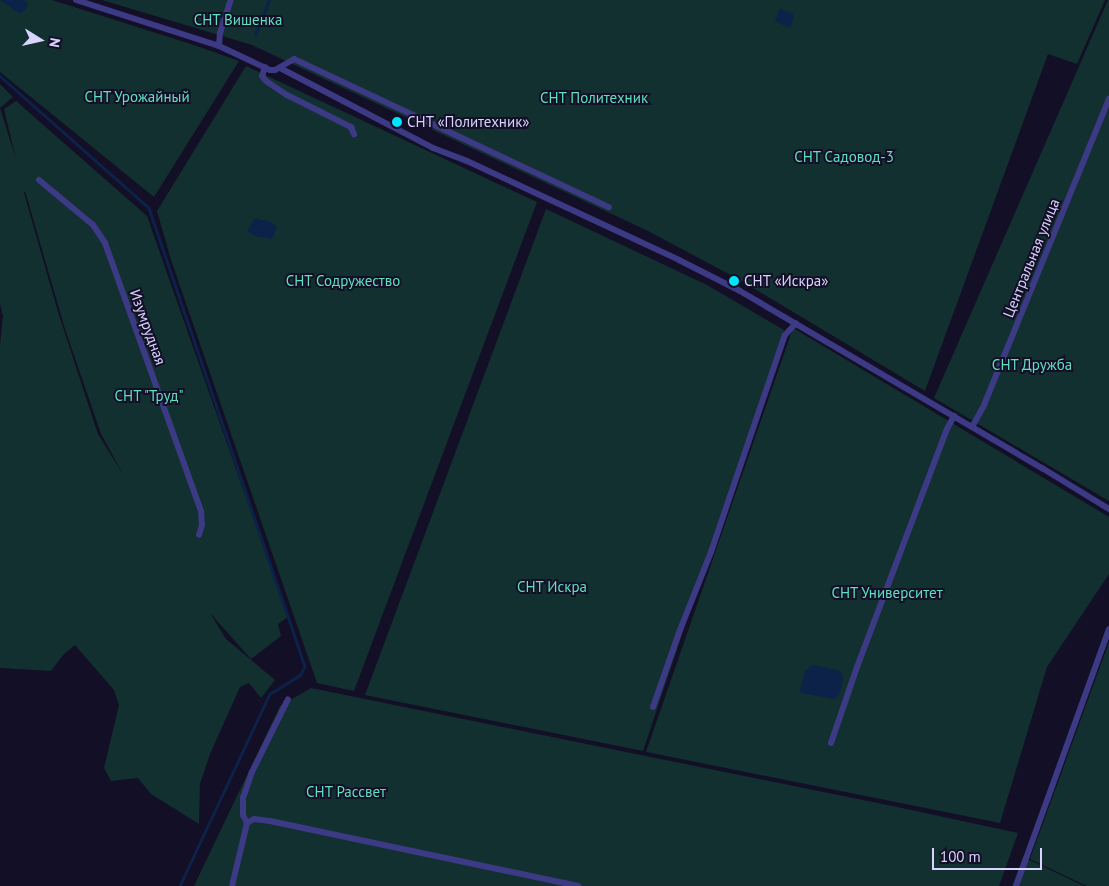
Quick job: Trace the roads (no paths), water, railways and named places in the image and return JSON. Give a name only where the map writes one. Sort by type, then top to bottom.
[{"type":"street","points":[[76,0],[219,46],[265,68],[275,70],[294,59],[609,208]]},
{"type":"street","points":[[219,46],[220,33],[231,0]]},
{"type":"street","points":[[265,68],[262,76],[266,81],[287,95],[351,127],[354,134]]},
{"type":"street","points":[[280,68],[433,148],[679,260],[796,322],[1109,510]]},
{"type":"street","name":"Центральная улица","points":[[972,427],[988,396],[1109,98]]},
{"type":"street","name":"Изумрудная","points":[[39,180],[93,225],[105,243],[201,511],[202,525],[199,535]]},
{"type":"street","points":[[653,707],[720,526],[786,335],[796,322]]},
{"type":"street","points":[[830,743],[947,429],[954,416]]},
{"type":"street","points":[[1016,886],[1109,630]]},
{"type":"street","points":[[232,886],[247,823],[243,815],[243,798],[252,772],[288,699]]},
{"type":"street","points":[[247,823],[254,819],[270,821],[578,886]]},
{"type":"water","points":[[0,0],[23,0],[28,3],[27,8],[20,14]]},
{"type":"water","points":[[780,8],[793,14],[794,18],[790,28],[775,21]]},
{"type":"water","points":[[255,218],[271,222],[275,225],[277,228],[272,239],[255,236],[247,231]]},
{"type":"water","points":[[813,665],[838,670],[841,673],[843,677],[842,686],[839,695],[834,699],[801,693],[800,689],[805,671]]},
{"type":"waterway","points":[[255,35],[269,0]]},
{"type":"waterway","points":[[0,76],[149,208],[305,666],[301,675],[270,694],[180,886]]},
{"type":"place","name":"СНТ «Политехник»","points":[[397,122]]},
{"type":"place","name":"СНТ «Искра»","points":[[734,281]]},
{"type":"park label","name":"СНТ Вишенка","points":[[238,20]]},
{"type":"park label","name":"СНТ Урожайный","points":[[137,97]]},
{"type":"park label","name":"СНТ Политехник","points":[[594,98]]},
{"type":"park label","name":"СНТ Садовод-3","points":[[844,157]]},
{"type":"park label","name":"СНТ Содружество","points":[[343,281]]},
{"type":"park label","name":"СНТ Дружба","points":[[1032,365]]},
{"type":"park label","name":"СНТ \"Труд\"","points":[[149,396]]},
{"type":"park label","name":"СНТ Искра","points":[[552,587]]},
{"type":"park label","name":"СНТ Университет","points":[[887,593]]},
{"type":"park label","name":"СНТ Рассвет","points":[[346,792]]}]
